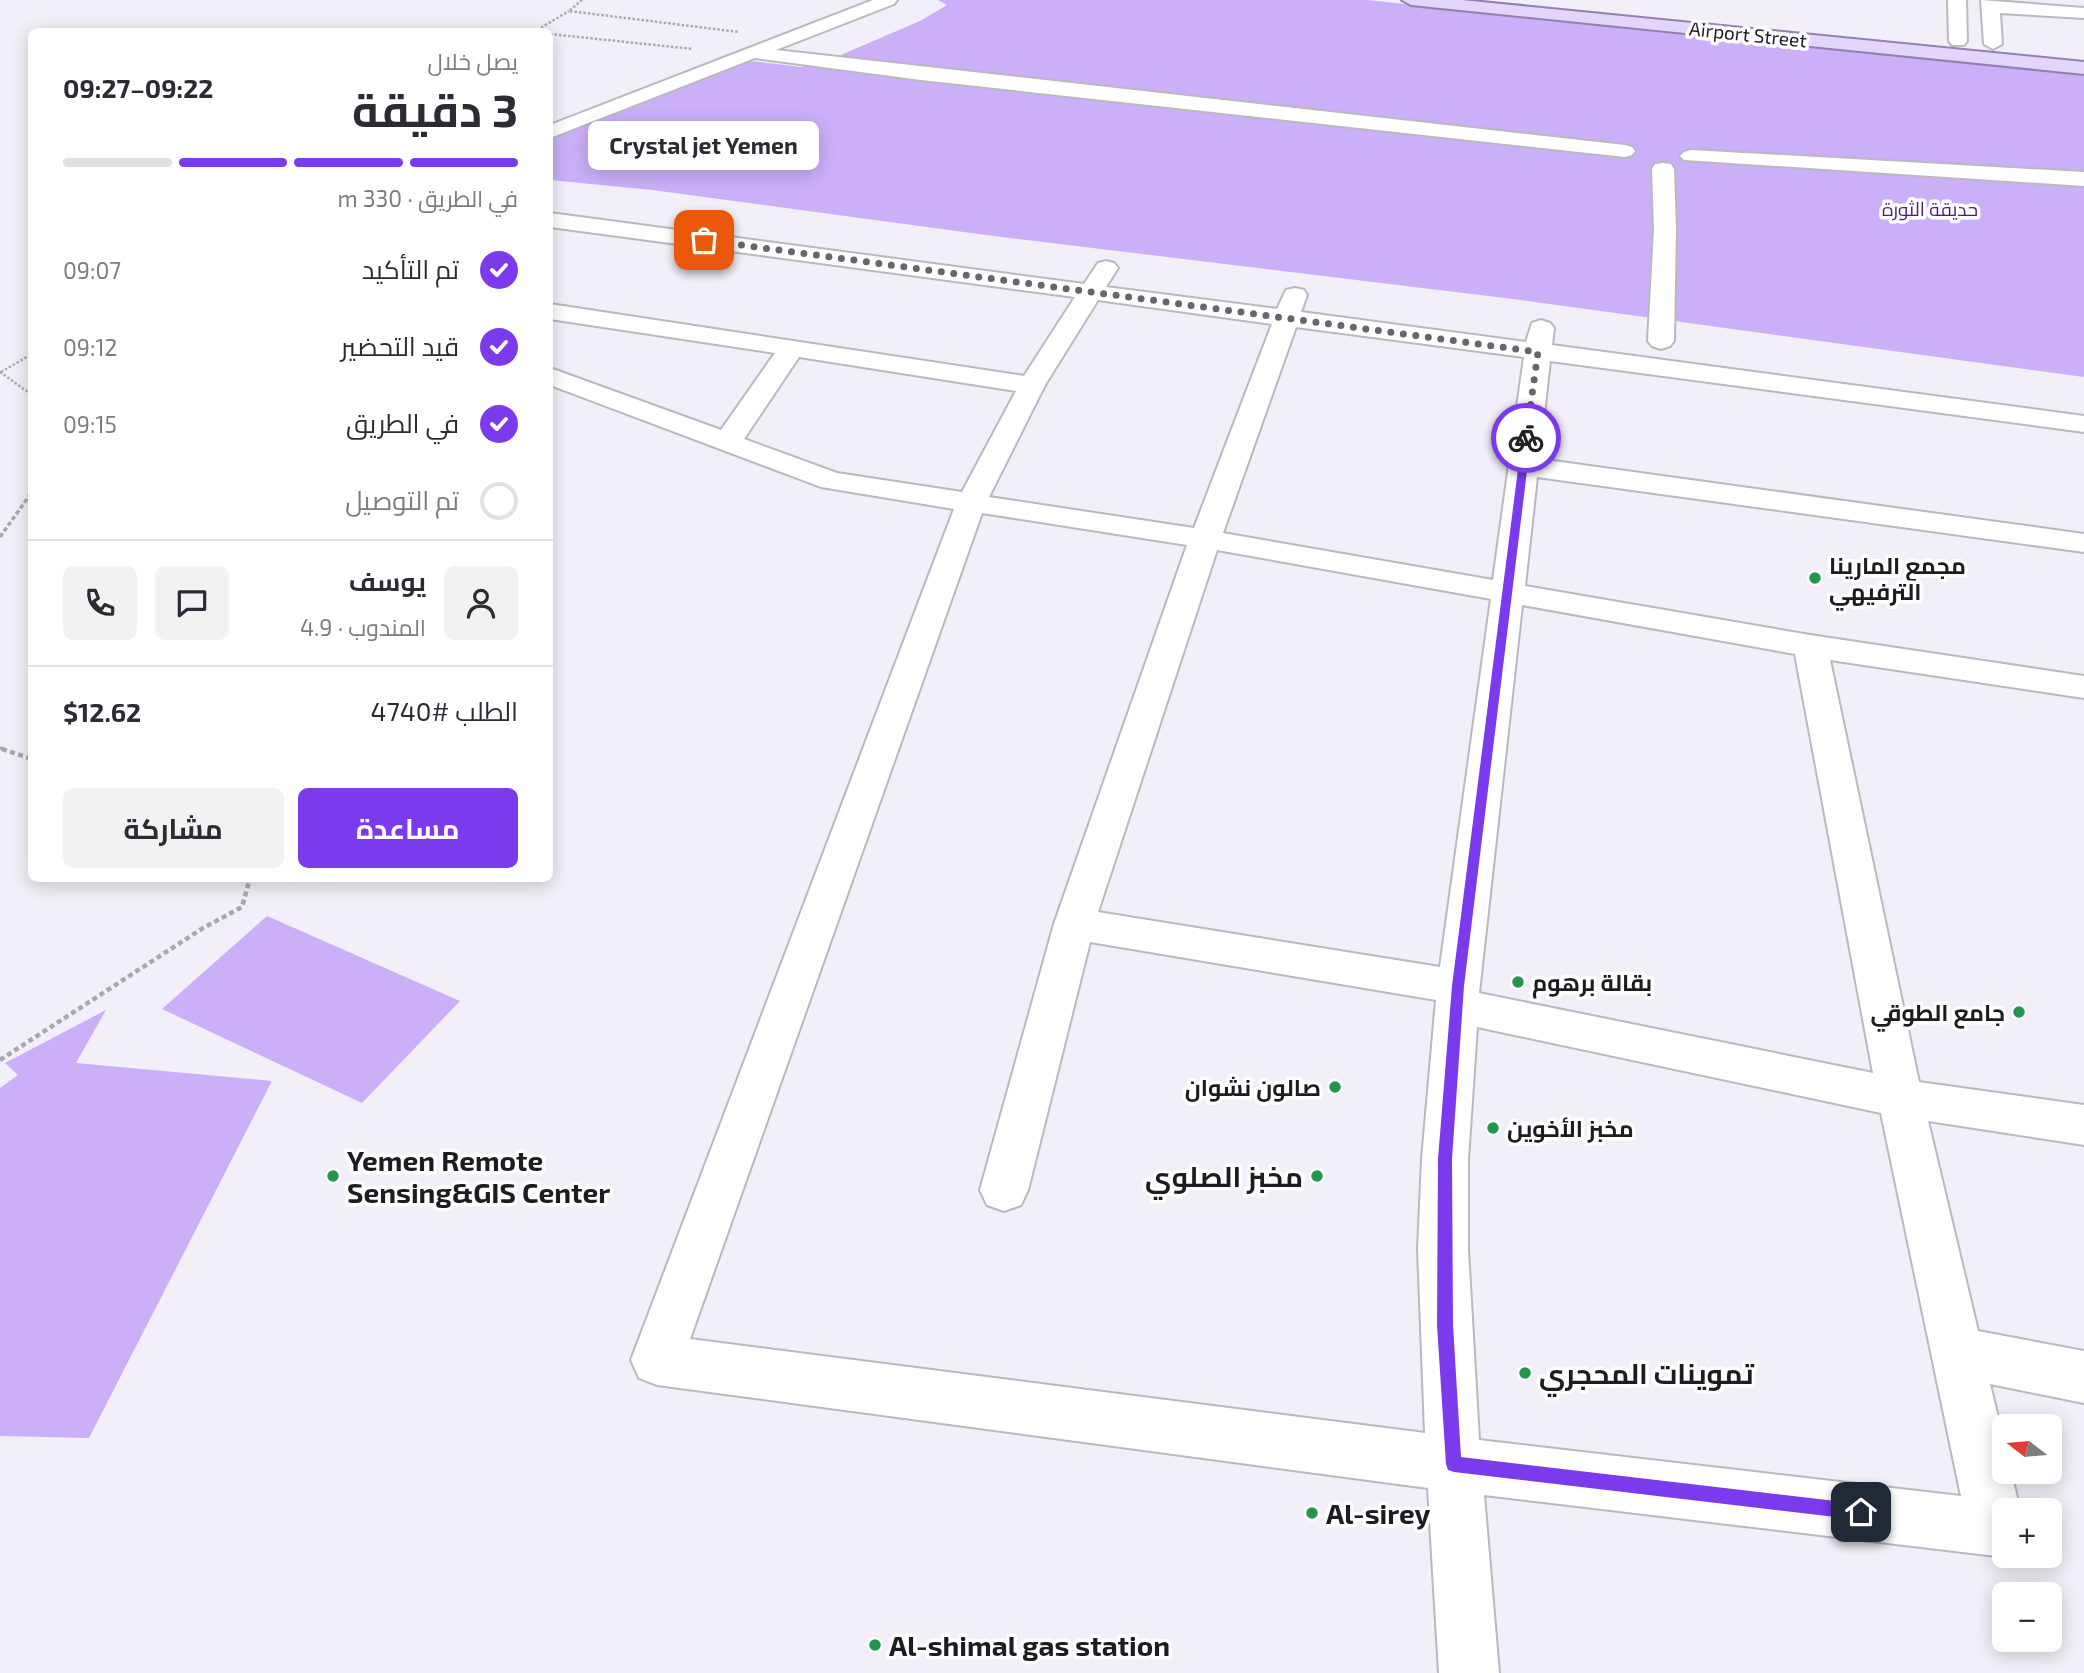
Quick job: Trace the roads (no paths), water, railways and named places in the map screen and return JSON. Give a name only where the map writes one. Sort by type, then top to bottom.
[{"type":"main road","name":"Airport Street","points":[[1411,0],[1995,51],[2084,53]]},
{"type":"main road","name":"Airport Street","points":[[1560,0],[1957,48]]},
{"type":"main road","name":"Airport Street","points":[[1995,51],[2084,68]]},
{"type":"street","points":[[553,131],[888,0]]},
{"type":"street","points":[[1995,51],[1990,3],[2084,11],[2081,0]]},
{"type":"street","points":[[1937,1],[1957,1],[1957,48]]},
{"type":"street","points":[[755,53],[908,73],[1625,151],[1630,147],[1648,144]]},
{"type":"street","points":[[1625,151],[1625,155],[1637,164],[1663,169],[1682,168],[1685,155]]},
{"type":"street","points":[[1685,155],[2084,179]]},
{"type":"street","points":[[1685,155],[2084,198]]},
{"type":"street","points":[[1661,341],[1665,229],[1663,169]]},
{"type":"street","points":[[553,196],[578,200]]},
{"type":"street","points":[[622,229],[646,208]]},
{"type":"street","points":[[553,220],[1102,274],[1293,299],[1540,332],[2084,424]]},
{"type":"street","points":[[1102,274],[1032,385],[971,503],[657,1360],[1454,1464],[1997,1528],[1900,1098],[1810,646]]},
{"type":"street","points":[[1004,1190],[1074,924],[1205,539],[1293,299]]},
{"type":"street","points":[[553,311],[1032,385]]},
{"type":"street","points":[[1469,1673],[1446,1350],[1443,1249],[1445,1159],[1458,996],[1540,332]]},
{"type":"street","points":[[1634,338],[1688,345]]},
{"type":"street","points":[[727,442],[792,348]]},
{"type":"street","points":[[553,377],[831,481],[1205,539],[1810,646],[2084,687]]},
{"type":"street","points":[[1523,466],[2084,543]]},
{"type":"street","points":[[1074,924],[1458,996],[1900,1098],[2084,1125]]},
{"type":"street","points":[[1957,1352],[2084,1377]]},
{"type":"place","name":"Crystal jet Yemen","points":[[704,240]]},
{"type":"place","name":"مجمع المارينا الترفيهي","points":[[1815,578]]},
{"type":"place","name":"بقالة برهوم","points":[[1518,982]]},
{"type":"place","name":"جامع الطوقي","points":[[2019,1012]]},
{"type":"place","name":"صالون نشوان","points":[[1335,1087]]},
{"type":"place","name":"مخبز الأخوين","points":[[1493,1128]]},
{"type":"place","name":"Yemen Remote Sensing&GIS Center","points":[[333,1176]]},
{"type":"place","name":"مخبز الصلوي","points":[[1317,1176]]},
{"type":"place","name":"تموينات المحجري","points":[[1525,1373]]},
{"type":"place","name":"Al-sirey","points":[[1312,1513]]},
{"type":"place","name":"Al-shimal gas station","points":[[875,1645]]},
{"type":"park label","name":"حديقة الثورة","points":[[1930,208]]}]
